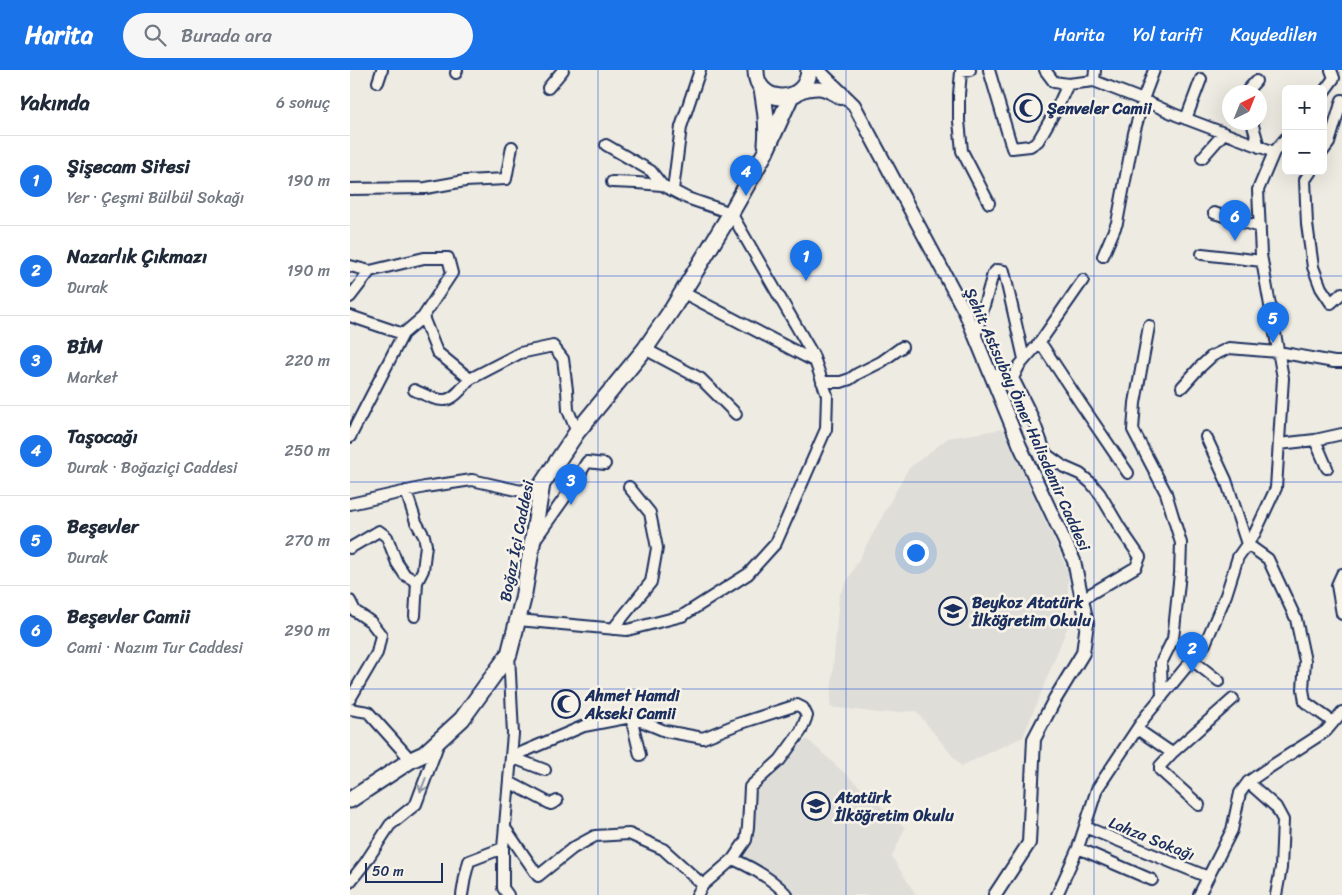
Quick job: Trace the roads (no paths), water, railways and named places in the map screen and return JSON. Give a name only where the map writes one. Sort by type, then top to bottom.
[{"type":"main road","name":"Boğaz İçi Caddesi","points":[[350,800],[411,760],[424,754],[462,719],[509,654],[523,599],[542,484],[577,432],[645,349],[682,292],[731,213],[765,153],[794,94],[806,82],[809,70]]},
{"type":"main road","points":[[757,78],[768,94],[783,97],[794,94]]},
{"type":"main road","points":[[757,78],[767,131],[765,153]]},
{"type":"street","points":[[378,82],[382,70]]},
{"type":"street","points":[[548,88],[563,70]]},
{"type":"street","points":[[673,190],[682,128],[700,70]]},
{"type":"street","name":"Şehit Astsubay Ömer Halisdemir Caddesi","points":[[818,70],[854,105],[965,312],[1020,446],[1074,561],[1087,623],[1083,654],[1034,739],[1029,844],[995,895]]},
{"type":"street","points":[[970,70],[961,72],[959,94],[962,151],[989,203]]},
{"type":"street","points":[[989,70],[1012,148],[1030,146],[1038,141],[1068,84]]},
{"type":"street","points":[[1045,70],[1054,82],[1068,84],[1094,75],[1186,119],[1274,152]]},
{"type":"street","points":[[1103,256],[1117,223],[1134,133],[1154,70]]},
{"type":"street","points":[[1327,88],[1336,76]]},
{"type":"street","points":[[1186,119],[1201,79]]},
{"type":"street","points":[[1253,85],[1256,82]]},
{"type":"street","points":[[794,94],[815,88],[827,90],[854,105]]},
{"type":"street","points":[[1327,146],[1339,120],[1342,100]]},
{"type":"street","points":[[1254,130],[1259,147]]},
{"type":"street","points":[[1202,158],[1224,133]]},
{"type":"street","points":[[1057,895],[1078,848],[1097,789],[1137,729],[1205,644],[1226,595],[1238,557],[1255,533],[1276,488],[1283,378],[1262,261],[1258,190],[1274,152],[1282,143]]},
{"type":"street","points":[[606,145],[651,171],[662,185]]},
{"type":"street","points":[[350,189],[426,188],[465,181],[506,180],[512,147]]},
{"type":"street","points":[[1308,175],[1305,180],[1307,224],[1313,267],[1321,288],[1331,304],[1342,293]]},
{"type":"street","points":[[518,620],[626,630],[682,616],[748,574],[776,543],[826,429],[828,395],[812,355],[731,213],[687,198],[662,185],[612,182]]},
{"type":"street","points":[[1214,213],[1260,227]]},
{"type":"street","points":[[1202,254],[1262,261]]},
{"type":"street","points":[[350,266],[370,271],[424,258],[448,258],[452,273],[424,317],[403,334],[350,436]]},
{"type":"street","points":[[975,336],[993,274],[996,270],[1004,271],[1024,360]]},
{"type":"street","points":[[350,297],[370,271]]},
{"type":"street","points":[[1013,378],[1019,366],[1040,342],[1083,280]]},
{"type":"street","points":[[682,292],[814,361]]},
{"type":"street","points":[[350,316],[403,334]]},
{"type":"street","points":[[424,317],[438,352],[470,379]]},
{"type":"street","points":[[1149,326],[1132,430],[1166,493],[1181,543],[1173,639],[1161,663],[1162,697]]},
{"type":"street","points":[[1040,342],[1128,473]]},
{"type":"street","points":[[414,390],[434,399],[448,400],[458,394],[470,379],[520,353],[552,346],[563,359],[568,410],[577,432]]},
{"type":"street","points":[[822,382],[841,382],[850,379],[902,348]]},
{"type":"street","points":[[1182,387],[1198,368],[1212,356],[1229,348],[1278,352],[1339,364]]},
{"type":"street","points":[[645,349],[701,379],[736,414]]},
{"type":"street","points":[[990,374],[1013,378]]},
{"type":"street","points":[[1013,378],[1032,416],[1046,454],[1064,467],[1080,474],[1091,483],[1140,556],[1136,567],[1082,599]]},
{"type":"street","points":[[1278,444],[1315,440],[1342,434]]},
{"type":"street","points":[[1206,437],[1226,480],[1247,544],[1268,559],[1296,619],[1305,661],[1303,689],[1305,702],[1334,722]]},
{"type":"street","points":[[1315,440],[1327,468]]},
{"type":"street","points":[[532,544],[568,494],[587,462],[604,464]]},
{"type":"street","points":[[350,504],[406,491],[472,480],[521,491],[542,484]]},
{"type":"street","points":[[613,629],[651,582],[657,548],[650,514],[629,487]]},
{"type":"street","points":[[406,491],[426,545],[423,570],[417,582],[415,616]]},
{"type":"street","points":[[350,548],[379,531],[387,537],[397,562],[405,575],[417,582]]},
{"type":"street","points":[[1342,574],[1337,585],[1342,614]]},
{"type":"street","points":[[350,601],[355,611],[371,622],[381,634],[377,653],[350,698]]},
{"type":"street","points":[[508,895],[503,888],[505,828],[513,734],[509,654]]},
{"type":"street","points":[[1192,660],[1218,681]]},
{"type":"street","points":[[1198,805],[1160,770],[1160,766],[1233,699]]},
{"type":"street","points":[[511,757],[584,726],[631,717],[665,732],[703,738],[738,724],[797,705],[803,708],[806,716],[801,731],[780,760],[750,787],[746,840],[734,859],[703,885],[697,895]]},
{"type":"street","points":[[350,709],[368,712],[411,760]]},
{"type":"street","points":[[1199,895],[1232,830],[1240,793],[1248,782],[1326,731],[1342,712]]},
{"type":"street","points":[[631,717],[640,755]]},
{"type":"street","points":[[1137,729],[1172,753]]},
{"type":"street","points":[[350,882],[390,825],[416,804],[440,739]]},
{"type":"street","points":[[511,757],[544,770]]},
{"type":"street","points":[[509,782],[551,804],[557,801]]},
{"type":"street","points":[[1248,782],[1276,806],[1283,820],[1281,868],[1276,895]]},
{"type":"street","name":"Lahza Sokağı","points":[[1085,827],[1208,877]]},
{"type":"street","points":[[505,828],[538,876],[573,848],[595,836],[628,834],[663,850],[703,885]]},
{"type":"street","points":[[462,895],[469,860],[504,848]]},
{"type":"street","points":[[1078,848],[1152,880]]},
{"type":"street","points":[[734,859],[778,885],[787,895]]},
{"type":"place","name":"Şenveler Camii","points":[[1028,108]]},
{"type":"place","name":"Taşocağı","points":[[746,196]]},
{"type":"place","name":"Beşevler Camii","points":[[1235,241]]},
{"type":"place","name":"Şişecam Sitesi","points":[[806,281]]},
{"type":"place","name":"Beşevler","points":[[1273,343]]},
{"type":"place","name":"BİM","points":[[571,505]]},
{"type":"place","name":"Beykoz Atatürk İlköğretim Okulu","points":[[953,611]]},
{"type":"place","name":"Nazarlık Çıkmazı","points":[[1192,673]]},
{"type":"place","name":"Ahmet Hamdi Akseki Camii","points":[[566,704]]},
{"type":"place","name":"Atatürk İlköğretim Okulu","points":[[816,806]]}]
